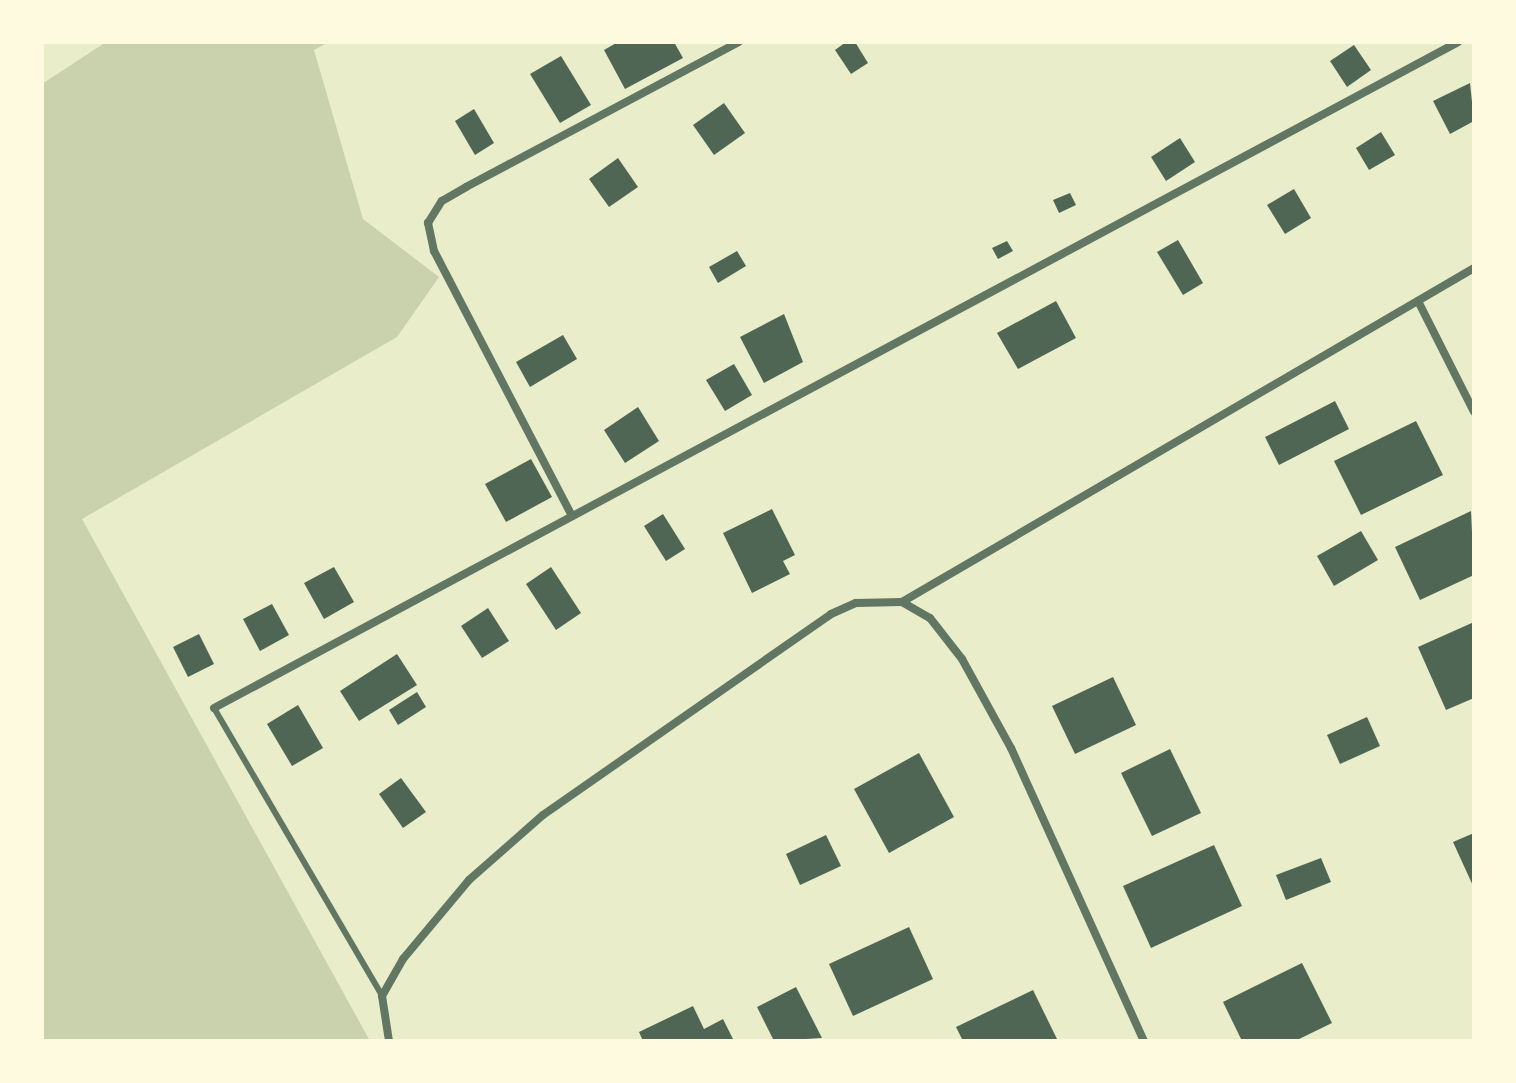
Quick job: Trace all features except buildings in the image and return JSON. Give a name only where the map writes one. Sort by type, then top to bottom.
[{"type":"street","points":[[572,516],[434,251],[428,223],[442,201],[466,187],[739,42]]},
{"type":"street","points":[[214,708],[1458,42]]},
{"type":"street","points":[[389,1041],[382,996],[403,959],[469,880],[543,815],[831,614],[856,603],[902,602],[1474,268]]},
{"type":"street","points":[[1418,301],[1474,412]]},
{"type":"street","points":[[902,602],[930,618],[962,659],[1011,748],[1144,1041]]},
{"type":"lane","points":[[214,708],[382,996]]},
{"type":"green space","points":[[106,42],[329,42],[314,50],[363,219],[439,277],[397,337],[82,519],[370,1041],[42,1041],[42,84]]}]
